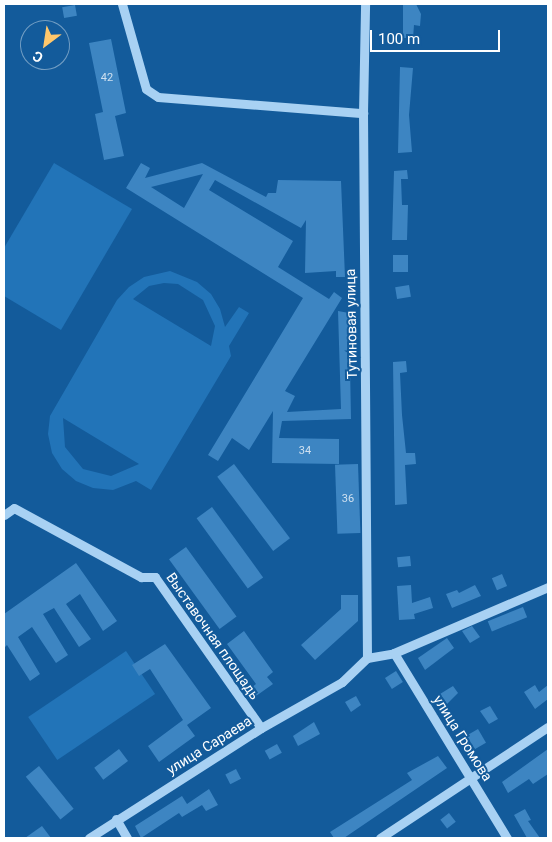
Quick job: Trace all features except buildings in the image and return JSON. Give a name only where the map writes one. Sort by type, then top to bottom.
[{"type":"street","points":[[122,4],[146,88],[158,96],[363,113]]},
{"type":"street","name":"Тутиновая улица","points":[[365,4],[363,113],[367,658]]},
{"type":"street","points":[[4,502],[14,508],[4,515]]},
{"type":"street","name":"Выставочная площадь","points":[[14,508],[142,577],[155,578],[262,728]]},
{"type":"street","points":[[367,658],[394,653],[548,587]]},
{"type":"street","name":"улица Громова","points":[[394,653],[472,776],[507,838]]},
{"type":"street","name":"улица Сараева","points":[[89,838],[116,819],[262,728],[342,682],[367,658]]},
{"type":"street","points":[[380,838],[548,727]]},
{"type":"street","points":[[116,819],[127,838]]},
{"type":"shaded area","points":[[54,163],[132,209],[61,330],[4,296],[4,248]]},
{"type":"shaded area","points":[[170,271],[197,282],[211,294],[220,309],[225,327],[239,307],[249,313],[229,346],[231,356],[151,490],[136,481],[113,490],[93,488],[76,481],[62,469],[52,453],[48,434],[50,416],[117,300],[129,287],[144,277]],"holes":[[[164,283],[178,284],[203,300],[215,326],[211,346],[133,299],[149,286]],[[63,418],[139,464],[111,476],[83,469],[65,447]]]},
{"type":"shaded area","points":[[126,651],[155,694],[57,760],[28,717]]}]
